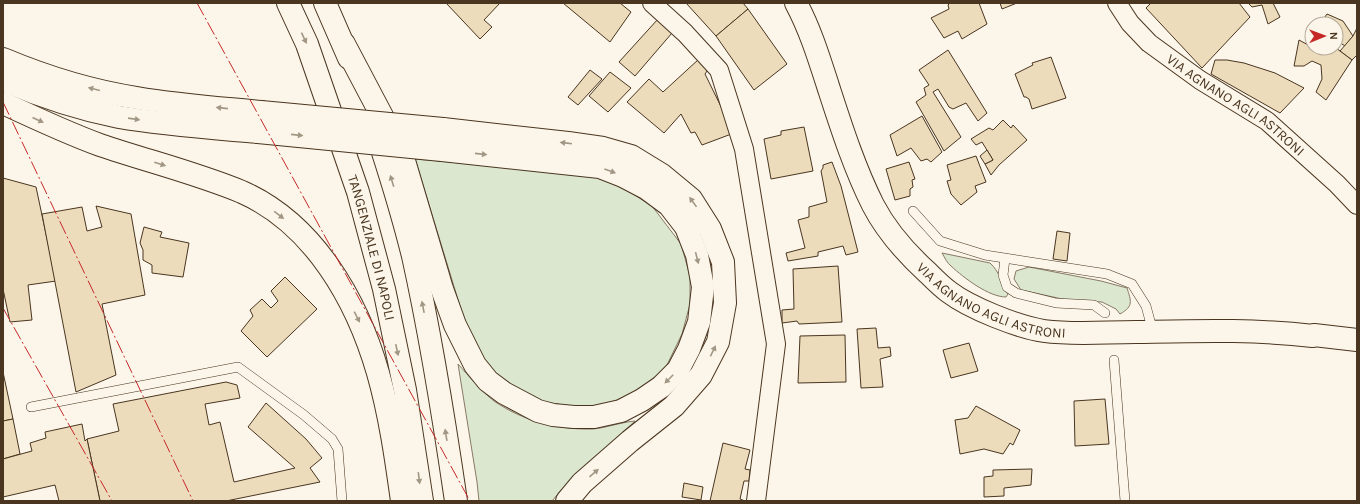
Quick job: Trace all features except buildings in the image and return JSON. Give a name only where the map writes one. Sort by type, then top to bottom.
[{"type":"main road","name":"TANGENZIALE DI NAPOLI","points":[[288,3],[307,44],[356,185],[362,207],[384,289],[405,390],[422,501]]},
{"type":"main road","points":[[325,3],[344,44],[402,154],[442,288],[455,325],[475,365],[488,381],[504,393],[538,411],[553,415],[574,417],[594,416],[621,411],[642,400],[661,387],[678,370],[689,349],[699,322],[703,287],[697,255],[686,227],[669,205],[646,188],[623,176],[600,167],[443,140]]},
{"type":"main road","name":"VIA AGNANO AGLI ASTRONI","points":[[796,3],[818,56],[844,134],[873,205],[889,232],[912,258],[949,293],[980,309],[1012,322],[1042,331],[1069,333],[1222,330],[1261,331],[1357,340]]},
{"type":"main road","points":[[344,44],[371,117],[392,181],[412,255],[437,378],[456,501]]},
{"type":"main road","points":[[3,59],[51,78],[97,90],[260,122],[443,140],[589,146],[603,148],[631,156],[662,175],[691,199],[710,230],[723,262],[725,303],[718,342],[701,375],[674,406],[630,441],[582,483],[567,501]]},
{"type":"main road","points":[[3,80],[31,92],[66,103],[118,116],[196,126],[260,122]]},
{"type":"main road","points":[[3,103],[41,121],[100,145],[242,193],[270,208],[294,225],[329,267],[360,322],[378,372],[387,407],[402,501]]},
{"type":"street","points":[[652,3],[685,33],[719,70],[744,149],[776,344],[756,501]]},
{"type":"street","name":"VIA AGNANO AGLI ASTRONI","points":[[1117,3],[1130,23],[1149,43],[1200,80],[1267,121],[1337,184],[1357,205]]},
{"type":"lane","points":[[913,211],[940,241],[985,255],[1106,274],[1132,284],[1146,306],[1153,332]]},
{"type":"lane","points":[[1006,259],[1002,275],[1007,287],[1016,293],[1056,303],[1094,306],[1105,313]]},
{"type":"lane","points":[[1114,360],[1125,501]]},
{"type":"lane","points":[[32,407],[238,367],[304,415],[332,439],[338,449],[342,501]]},
{"type":"green space","points":[[415,159],[567,172],[600,178],[625,189],[652,206],[681,244],[690,276],[690,304],[682,334],[665,369],[637,391],[608,404],[581,408],[540,401],[498,377],[471,342]]},
{"type":"green space","points":[[942,253],[990,263],[998,273],[1008,294],[1006,297],[999,296],[977,286],[950,265]]},
{"type":"green space","points":[[1029,267],[1101,281],[1127,288],[1130,300],[1129,306],[1120,314],[1116,309],[1102,302],[1067,300],[1021,290],[1014,279],[1016,271]]},
{"type":"green space","points":[[458,364],[494,401],[517,414],[541,423],[567,428],[593,429],[635,421],[563,488],[552,501],[479,501]]},
{"type":"power","points":[[197,3],[470,501]]},
{"type":"power","points":[[3,102],[193,501]]},
{"type":"power","points":[[3,308],[112,501]]}]
